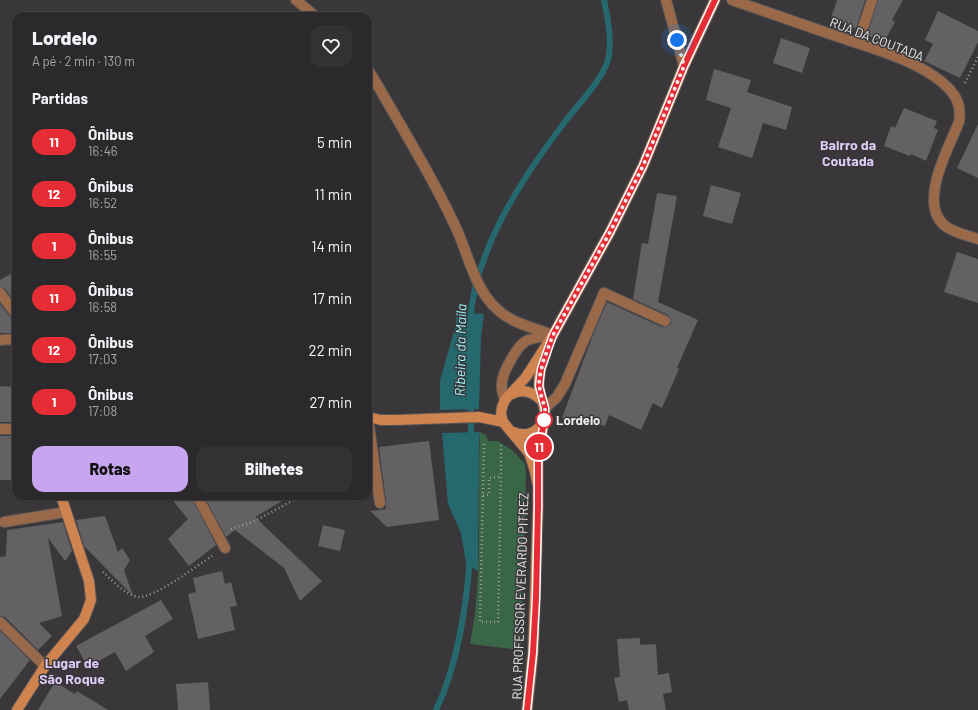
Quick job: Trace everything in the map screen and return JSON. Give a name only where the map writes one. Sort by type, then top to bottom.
[{"type":"main road","points":[[553,335],[540,374],[539,386],[544,404],[544,422],[540,428],[534,432],[527,435],[520,435],[507,428],[503,422],[501,414],[505,401],[526,377],[553,335],[610,232],[643,166],[684,66],[715,0]]},
{"type":"main road","points":[[479,417],[505,401],[516,392],[531,392],[537,395],[544,404]]},
{"type":"main road","points":[[372,419],[419,420],[479,417],[503,422]]},
{"type":"main road","name":"RUA PROFESSOR EVERARDO PITREZ","points":[[527,710],[533,653],[536,598],[538,450],[544,422]]},
{"type":"main road","points":[[513,432],[529,453],[538,482]]},
{"type":"main road","points":[[16,710],[45,666],[84,619],[91,600],[89,581],[62,500]]},
{"type":"street","points":[[296,0],[310,12]]},
{"type":"street","points":[[666,0],[684,66]]},
{"type":"street","name":"RUA DA COUTADA","points":[[732,0],[899,58],[931,74],[947,86],[957,101],[960,110],[959,122],[938,175],[934,195],[935,207],[938,217],[944,225],[951,230],[978,239]]},
{"type":"street","points":[[858,44],[872,0]]},
{"type":"street","points":[[372,76],[438,193],[457,231],[476,278],[484,293],[492,304],[509,318],[553,335]]},
{"type":"street","points":[[0,293],[12,309]]},
{"type":"street","points":[[544,404],[557,397],[565,384],[604,293],[665,321]]},
{"type":"street","points":[[505,401],[502,379],[516,350],[528,340],[553,335]]},
{"type":"street","points":[[0,340],[12,338]]},
{"type":"street","points":[[0,429],[12,429]]},
{"type":"street","points":[[372,446],[380,503]]},
{"type":"street","points":[[199,500],[224,548]]},
{"type":"street","points":[[4,522],[66,512]]},
{"type":"street","points":[[0,622],[45,666]]},
{"type":"path","points":[[957,101],[978,57]]},
{"type":"path","points":[[484,444],[480,622],[498,622],[501,477],[500,442]]},
{"type":"path","points":[[483,495],[489,495],[489,478],[501,477]]},
{"type":"path","points":[[217,534],[254,521],[293,500]]},
{"type":"path","points":[[100,569],[122,589],[130,594],[145,597],[159,590],[224,548]]},
{"type":"green space","points":[[480,432],[486,435],[488,441],[498,441],[512,450],[525,464],[526,475],[521,650],[470,644],[479,565]]},
{"type":"water","points":[[457,312],[484,314],[481,337],[479,409],[440,410],[440,380],[455,328]]},
{"type":"water","points":[[480,432],[478,571],[466,563],[461,533],[448,504],[442,433]]},
{"type":"building","points":[[837,0],[865,0],[856,29],[831,18]]},
{"type":"building","points":[[878,0],[903,0],[892,20],[895,22],[883,44],[867,35]]},
{"type":"building","points":[[938,11],[978,31],[978,42],[960,78],[924,61],[933,44],[925,40]]},
{"type":"building","points":[[781,38],[810,48],[802,73],[773,63]]},
{"type":"building","points":[[714,69],[751,80],[747,92],[792,107],[786,130],[763,123],[752,158],[718,147],[731,108],[706,100]]},
{"type":"building","points":[[904,108],[937,121],[934,128],[938,130],[926,161],[911,154],[910,156],[884,146],[891,126],[895,128]]},
{"type":"building","points":[[978,124],[978,178],[957,168]]},
{"type":"building","points":[[711,185],[741,193],[732,224],[703,216]]},
{"type":"building","points":[[657,193],[677,196],[658,302],[698,320],[677,368],[679,369],[662,408],[653,403],[641,430],[609,415],[605,426],[593,422],[592,425],[581,420],[579,424],[562,418],[594,332],[607,302],[662,327],[668,326],[671,323],[668,315],[633,299],[642,243],[648,244]]},
{"type":"building","points":[[957,252],[978,259],[978,303],[944,292]]},
{"type":"building","points":[[12,273],[12,298],[5,289],[0,287],[0,280]]},
{"type":"building","points":[[0,304],[12,318],[12,333],[0,333]]},
{"type":"building","points":[[0,386],[12,387],[12,422],[0,422]]},
{"type":"building","points":[[0,436],[12,436],[12,480],[0,480]]},
{"type":"building","points":[[429,441],[439,520],[387,527],[370,511],[386,509],[379,447]]},
{"type":"building","points":[[172,500],[193,500],[216,545],[189,566],[168,539],[188,519]]},
{"type":"building","points":[[206,500],[284,500],[255,517],[322,581],[300,601],[284,568],[235,530],[226,537]]},
{"type":"building","points":[[105,516],[118,552],[122,548],[130,560],[124,570],[133,596],[84,546],[76,520]]},
{"type":"building","points":[[63,522],[72,551],[65,561],[48,538],[62,616],[39,623],[52,636],[38,650],[5,617],[0,616],[0,557],[6,556],[7,530]]},
{"type":"building","points":[[323,525],[345,530],[340,551],[318,546]]},
{"type":"building","points":[[222,571],[225,584],[231,582],[237,606],[230,607],[235,630],[198,639],[188,594],[196,592],[193,578]]},
{"type":"building","points":[[161,600],[173,619],[145,636],[154,652],[126,671],[115,652],[88,667],[76,646]]},
{"type":"building","points":[[0,631],[30,660],[0,699]]},
{"type":"building","points":[[640,638],[640,645],[656,644],[658,675],[669,673],[672,692],[663,694],[666,710],[629,710],[627,700],[619,702],[614,678],[620,677],[617,639]]},
{"type":"building","points":[[55,682],[75,694],[77,691],[108,710],[38,710]]},
{"type":"building","points":[[208,682],[210,710],[178,710],[176,684]]},
{"type":"waterway","name":"Ribeira da Maíla","points":[[470,321],[474,295],[481,269],[490,243],[502,218],[530,170],[567,119],[598,80],[607,63],[610,40],[604,0]]},
{"type":"waterway","name":"Ribeira da Maíla","points":[[471,402],[471,439]]},
{"type":"waterway","name":"Ribeira da Maíla","points":[[436,710],[450,674],[460,636],[470,558]]},
{"type":"bus line","name":"11","points":[[527,710],[533,653],[536,598],[538,458],[545,415],[545,408],[539,386],[541,369],[553,335],[610,232],[643,166],[684,66],[715,0]]},
{"type":"place","name":"Lordelo","points":[[544,420]]},
{"type":"district","name":"Bairro da Coutada","points":[[848,152]]},
{"type":"district","name":"Lugar de São Roque","points":[[72,670]]},
{"type":"route","points":[[544,420],[544,422],[545,408],[539,386],[543,362],[553,335],[610,232],[643,166],[684,66],[677,40]]}]
